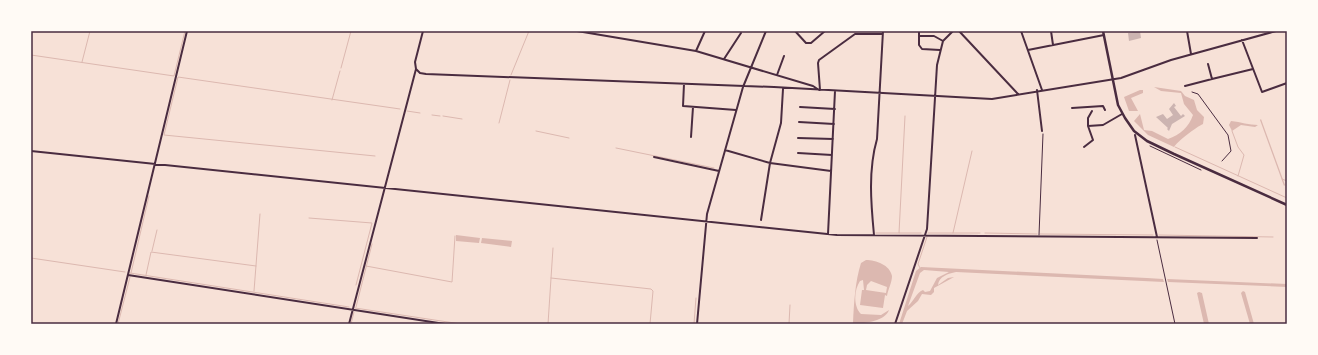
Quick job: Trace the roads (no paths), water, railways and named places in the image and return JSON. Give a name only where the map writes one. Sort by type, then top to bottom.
[{"type":"street","points":[[116,324],[187,31]]},
{"type":"street","points":[[349,324],[416,69],[415,62],[423,31]]},
{"type":"street","points":[[577,31],[696,51],[812,86],[820,90]]},
{"type":"street","points":[[696,51],[705,31]]},
{"type":"street","points":[[697,324],[706,221],[743,87],[766,31]]},
{"type":"street","points":[[795,31],[806,43],[811,43],[825,31]]},
{"type":"street","points":[[918,31],[919,45],[922,49],[940,50]]},
{"type":"street","points":[[895,324],[928,222],[934,96],[937,65],[943,41],[953,31]]},
{"type":"street","points":[[959,31],[1018,94]]},
{"type":"street","points":[[1021,31],[1042,90]]},
{"type":"street","points":[[1051,31],[1053,45]]},
{"type":"street","points":[[1103,31],[1112,80],[1122,114],[1133,130],[1147,141],[1287,205]]},
{"type":"street","points":[[1187,31],[1191,54]]},
{"type":"street","points":[[416,69],[420,73],[426,74],[820,90],[988,99],[1037,90],[1112,80],[1191,54],[1276,31]]},
{"type":"street","points":[[724,59],[741,33]]},
{"type":"street","points":[[820,90],[819,60],[855,34],[883,33],[877,139],[873,154],[872,179],[874,235]]},
{"type":"street","points":[[1028,50],[1104,35]]},
{"type":"street","points":[[919,36],[934,36],[943,41]]},
{"type":"street","points":[[1242,40],[1262,92],[1287,83]]},
{"type":"street","points":[[777,75],[784,56]]},
{"type":"street","points":[[1208,64],[1212,78]]},
{"type":"street","points":[[1185,86],[1212,78],[1253,69]]},
{"type":"street","points":[[684,84],[683,106],[736,110]]},
{"type":"street","points":[[761,220],[770,163],[781,123],[783,89]]},
{"type":"street","points":[[1037,90],[1042,131]]},
{"type":"street","points":[[828,234],[835,91]]},
{"type":"street","points":[[1072,108],[1103,106],[1105,110]]},
{"type":"street","points":[[691,137],[692,107]]},
{"type":"street","points":[[800,107],[834,109]]},
{"type":"street","points":[[1084,146],[1094,140],[1088,126],[1088,118],[1092,111]]},
{"type":"street","points":[[1088,126],[1103,125],[1122,114]]},
{"type":"street","points":[[799,122],[834,124]]},
{"type":"street","points":[[1134,135],[1157,237]]},
{"type":"street","points":[[798,138],[833,139]]},
{"type":"street","points":[[725,150],[770,163],[832,171]]},
{"type":"street","points":[[31,151],[828,234],[1257,238]]},
{"type":"street","points":[[798,153],[832,155]]},
{"type":"street","points":[[654,157],[719,171]]},
{"type":"street","points":[[128,275],[445,324]]},
{"type":"waterway","points":[[82,62],[90,31]]},
{"type":"waterway","points":[[31,55],[174,76],[185,31]]},
{"type":"waterway","points":[[341,68],[351,31]]},
{"type":"waterway","points":[[511,75],[529,31]]},
{"type":"waterway","points":[[332,100],[340,71]]},
{"type":"waterway","points":[[375,156],[164,135],[178,77],[400,109]]},
{"type":"waterway","points":[[499,123],[510,80]]},
{"type":"waterway","points":[[407,111],[420,113]]},
{"type":"waterway","points":[[432,115],[440,116]]},
{"type":"waterway","points":[[443,116],[462,119]]},
{"type":"waterway","points":[[905,116],[899,233],[921,233]]},
{"type":"waterway","points":[[536,131],[569,138]]},
{"type":"waterway","points":[[1232,131],[1238,147],[1244,155],[1238,176]]},
{"type":"waterway","points":[[1175,147],[1287,198]]},
{"type":"waterway","points":[[616,148],[714,168]]},
{"type":"waterway","points":[[953,233],[972,151]]},
{"type":"waterway","points":[[1282,179],[1287,181]]},
{"type":"waterway","points":[[131,273],[149,196]]},
{"type":"waterway","points":[[254,291],[260,214]]},
{"type":"waterway","points":[[309,218],[372,223],[356,285]]},
{"type":"waterway","points":[[152,251],[157,230]]},
{"type":"waterway","points":[[876,233],[899,233]]},
{"type":"waterway","points":[[928,233],[980,233]]},
{"type":"waterway","points":[[985,233],[1037,234]]},
{"type":"waterway","points":[[1040,234],[1153,235]]},
{"type":"waterway","points":[[1159,235],[1273,237]]},
{"type":"waterway","points":[[366,266],[452,282],[455,236]]},
{"type":"waterway","points":[[920,268],[918,264],[927,237]]},
{"type":"waterway","points":[[356,307],[372,244]]},
{"type":"waterway","points":[[548,324],[553,248]]},
{"type":"waterway","points":[[146,275],[151,252],[256,266]]},
{"type":"waterway","points":[[31,258],[125,272]]},
{"type":"waterway","points":[[130,273],[349,307]]},
{"type":"waterway","points":[[118,324],[130,277]]},
{"type":"waterway","points":[[551,278],[651,289],[653,291],[650,324]]},
{"type":"waterway","points":[[694,324],[696,298]]},
{"type":"waterway","points":[[789,324],[790,305]]},
{"type":"waterway","points":[[355,308],[461,324]]},
{"type":"waterway","points":[[351,324],[354,312]]}]
